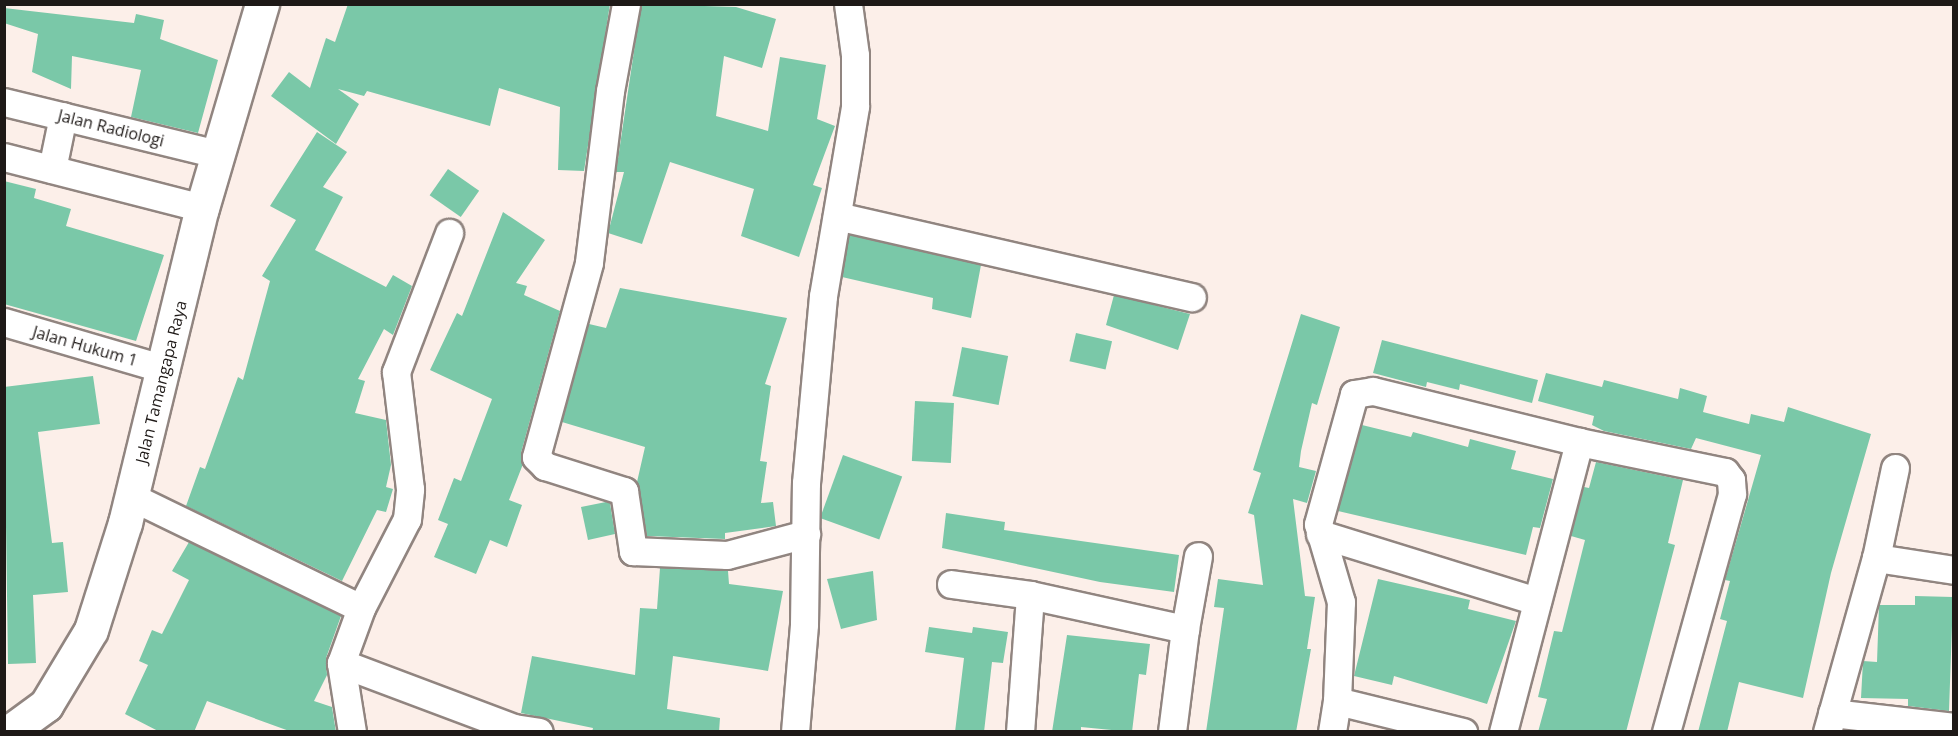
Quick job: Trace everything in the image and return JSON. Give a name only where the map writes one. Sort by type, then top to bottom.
[{"type":"main road","name":"Jalan Tamangapa Raya","points":[[22,728],[59,689],[90,630],[132,497],[165,369],[202,208],[262,4]]},
{"type":"street","points":[[626,4],[610,91],[589,263],[536,457],[545,466],[624,491],[633,550],[727,555],[806,534]]},
{"type":"street","points":[[795,732],[804,624],[806,483],[823,296],[855,106],[855,55],[848,4]]},
{"type":"street","name":"Jalan Radiologi","points":[[4,102],[218,154]]},
{"type":"street","points":[[52,169],[63,116]]},
{"type":"street","points":[[4,157],[202,208]]},
{"type":"street","points":[[837,216],[1192,297]]},
{"type":"street","points":[[352,732],[340,663],[361,608],[407,519],[410,489],[396,372],[449,233]]},
{"type":"street","name":"Jalan Hukum 1","points":[[4,322],[165,369]]},
{"type":"street","points":[[1332,732],[1337,701],[1341,602],[1320,534],[1319,509],[1352,398],[1358,391],[1373,391],[1579,442],[1725,472],[1731,480],[1732,494],[1666,732]]},
{"type":"street","points":[[1503,732],[1579,442]]},
{"type":"street","points":[[1895,468],[1876,558],[1829,722],[1953,727]]},
{"type":"street","points":[[132,497],[361,608]]},
{"type":"street","points":[[1320,534],[1537,601]]},
{"type":"street","points":[[1172,732],[1185,629],[1198,556]]},
{"type":"street","points":[[1876,558],[1953,570]]},
{"type":"street","points":[[951,584],[1030,595],[1185,629]]},
{"type":"street","points":[[1020,732],[1030,595]]},
{"type":"street","points":[[340,663],[514,728],[539,732]]},
{"type":"street","points":[[1337,701],[1463,732]]},
{"type":"building","points":[[348,4],[610,4],[584,171],[558,170],[560,107],[499,88],[490,126],[367,91],[364,96],[338,89],[359,104],[336,144],[271,96],[289,72],[310,88],[326,38],[335,42]]},
{"type":"building","points":[[641,4],[736,7],[776,19],[762,68],[724,56],[716,116],[768,131],[780,57],[826,65],[817,119],[835,126],[813,185],[822,188],[799,257],[741,236],[754,189],[670,162],[642,244],[608,233],[624,172],[616,172]]},
{"type":"building","points":[[4,8],[134,23],[136,14],[164,20],[160,39],[218,60],[198,133],[131,117],[141,70],[72,56],[71,89],[32,72],[38,34],[4,23]]},
{"type":"building","points":[[317,132],[347,152],[323,187],[343,197],[315,250],[386,287],[393,275],[412,286],[393,335],[384,329],[358,379],[365,381],[355,413],[386,420],[391,465],[386,487],[393,489],[386,512],[377,510],[342,581],[186,506],[200,467],[205,469],[238,377],[243,380],[270,281],[262,276],[296,220],[270,206]]},
{"type":"building","points":[[448,169],[479,191],[461,217],[430,195]]},
{"type":"building","points":[[4,181],[36,189],[34,198],[71,209],[66,226],[164,255],[136,341],[4,304]]},
{"type":"building","points":[[503,212],[545,240],[516,283],[527,286],[524,295],[560,311],[521,453],[523,464],[509,500],[522,505],[507,547],[490,540],[476,574],[434,557],[448,524],[438,520],[454,478],[461,481],[492,399],[430,370],[457,313],[462,316]]},
{"type":"building","points":[[849,235],[981,265],[971,318],[932,309],[933,298],[842,277]]},
{"type":"building","points":[[620,288],[787,318],[765,384],[771,386],[760,461],[767,462],[761,503],[773,502],[776,526],[725,533],[725,539],[647,536],[637,482],[645,447],[562,422],[589,324],[606,328]]},
{"type":"building","points":[[1114,295],[1190,314],[1178,350],[1106,325]]},
{"type":"building","points":[[1301,314],[1340,327],[1317,405],[1312,403],[1301,451],[1299,467],[1316,471],[1307,503],[1293,499],[1305,596],[1315,597],[1307,649],[1311,649],[1296,732],[1206,732],[1224,608],[1214,607],[1218,579],[1263,585],[1254,515],[1248,513],[1261,473],[1253,470]]},
{"type":"building","points":[[1076,333],[1112,341],[1106,370],[1069,361]]},
{"type":"building","points":[[1382,340],[1538,380],[1532,403],[1460,384],[1459,390],[1427,382],[1426,387],[1373,373]]},
{"type":"building","points":[[962,347],[1008,356],[999,405],[952,396]]},
{"type":"building","points":[[1546,373],[1602,387],[1604,380],[1678,399],[1680,388],[1707,396],[1703,412],[1749,424],[1751,414],[1784,422],[1788,407],[1871,434],[1831,573],[1803,698],[1739,682],[1727,732],[1698,732],[1727,621],[1720,619],[1730,581],[1725,580],[1761,455],[1696,438],[1691,449],[1604,431],[1592,425],[1594,416],[1538,401]]},
{"type":"building","points":[[93,376],[100,424],[38,432],[52,543],[63,542],[68,592],[33,595],[36,663],[8,664],[4,387]]},
{"type":"building","points":[[915,401],[954,403],[951,463],[912,461]]},
{"type":"building","points":[[1362,425],[1411,437],[1413,432],[1468,447],[1470,439],[1516,451],[1511,469],[1553,479],[1540,528],[1533,527],[1526,555],[1338,511]]},
{"type":"building","points":[[843,455],[902,477],[879,540],[820,518]]},
{"type":"building","points":[[1596,462],[1683,480],[1668,543],[1675,545],[1626,732],[1538,732],[1547,699],[1538,697],[1554,631],[1562,632],[1585,540],[1571,536],[1584,487],[1589,488]]},
{"type":"building","points":[[610,503],[615,534],[588,540],[581,507]]},
{"type":"building","points":[[946,513],[1005,522],[1004,530],[1179,555],[1174,592],[1100,582],[942,548]]},
{"type":"building","points":[[189,542],[341,616],[326,658],[327,675],[314,701],[332,707],[336,732],[292,732],[207,701],[194,732],[160,732],[125,714],[148,665],[139,661],[152,630],[162,634],[189,580],[172,571]]},
{"type":"building","points":[[660,568],[728,571],[729,584],[783,591],[768,671],[673,656],[667,709],[720,718],[719,732],[592,732],[593,728],[521,713],[532,656],[635,675],[640,608],[657,609]]},
{"type":"building","points":[[873,571],[877,620],[841,629],[827,579]]},
{"type":"building","points":[[1378,579],[1470,600],[1468,609],[1516,621],[1487,704],[1394,676],[1392,685],[1354,676]]},
{"type":"building","points":[[1915,596],[1953,597],[1949,711],[1908,706],[1908,699],[1861,698],[1863,661],[1877,662],[1879,605],[1915,605]]},
{"type":"building","points":[[929,627],[972,633],[973,627],[1008,632],[1003,663],[992,662],[984,732],[955,732],[964,658],[925,652]]},
{"type":"building","points":[[1067,635],[1150,644],[1146,675],[1139,674],[1132,732],[1081,727],[1081,732],[1052,732]]}]
